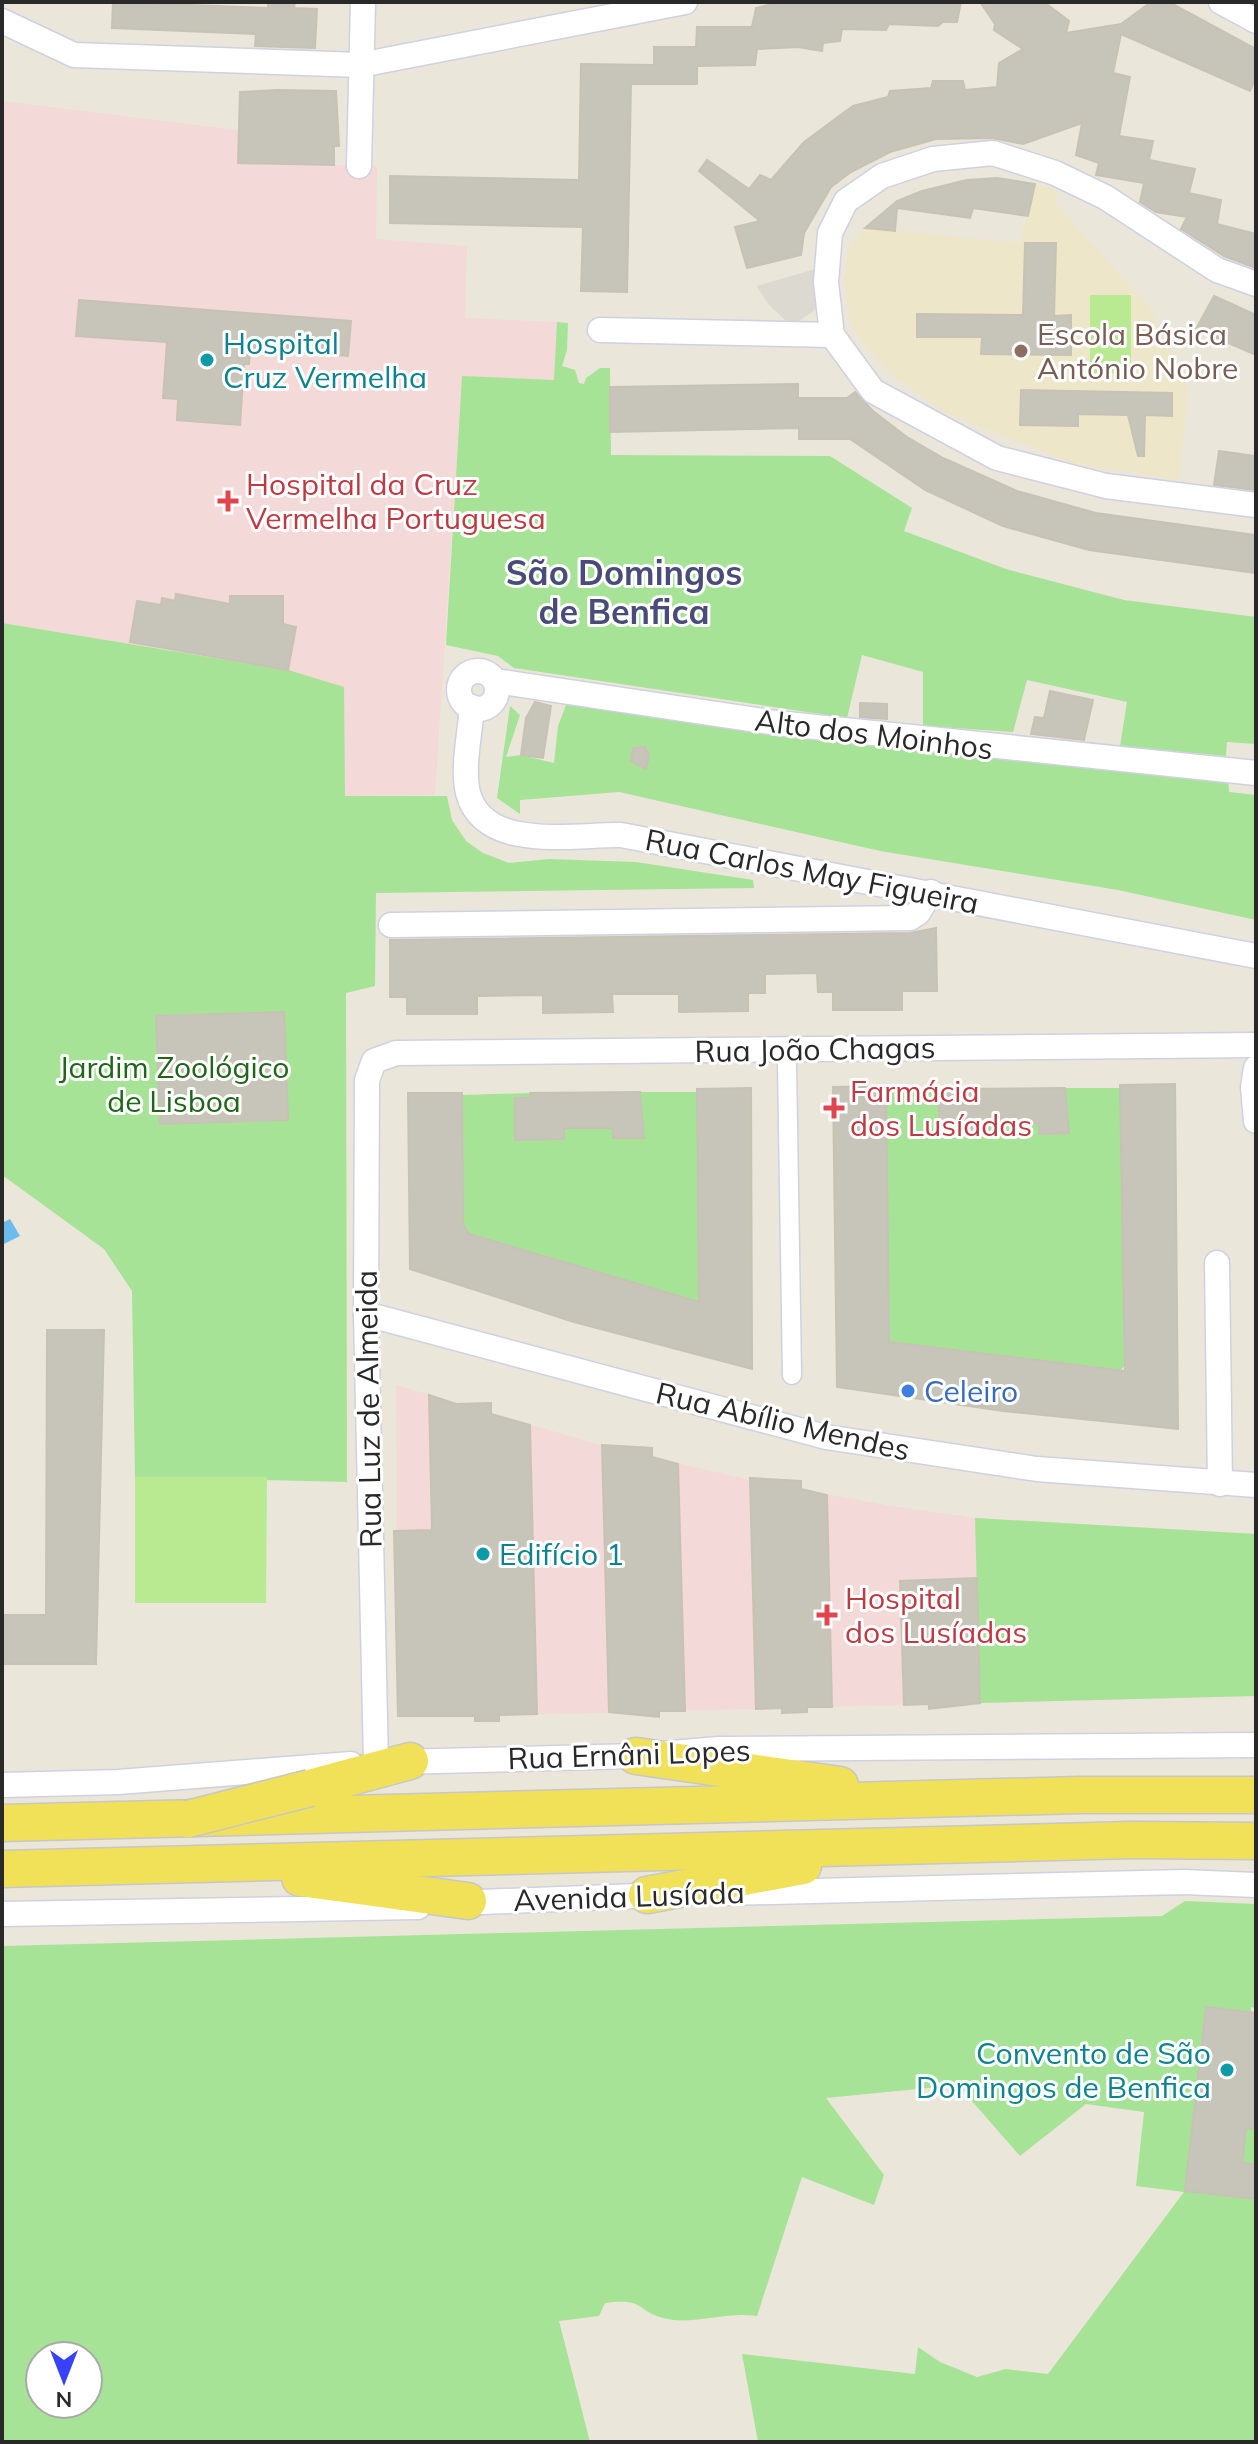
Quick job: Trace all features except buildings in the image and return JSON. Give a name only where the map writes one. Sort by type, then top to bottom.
[{"type":"main road","points":[[636,1756],[776,1773],[913,1799]]},
{"type":"main road","points":[[313,1801],[393,1762]]},
{"type":"main road","points":[[2,1823],[188,1819],[313,1801],[1256,1795]]},
{"type":"main road","name":"Avenida Lusíada","points":[[2,1869],[184,1864],[317,1870],[925,1845],[1256,1841]]},
{"type":"main road","points":[[647,1895],[925,1845]]},
{"type":"main road","points":[[317,1870],[468,1901]]},
{"type":"street","points":[[359,166],[363,2]]},
{"type":"street","points":[[2,21],[74,55],[360,65],[685,2]]},
{"type":"street","points":[[1221,2],[1256,21]]},
{"type":"street","points":[[1256,284],[1217,270],[1105,197],[1055,173],[993,153],[933,159],[882,176],[846,201],[830,233],[826,282],[832,335],[873,391],[997,458],[1106,486],[1256,505]]},
{"type":"street","points":[[600,330],[832,335]]},
{"type":"street","name":"Rua Carlos May Figueira","points":[[495,681],[477,671],[465,676],[459,688],[460,696],[472,707],[468,793],[484,818],[502,830],[531,836],[621,835],[1256,956]]},
{"type":"street","name":"Alto dos Moinhos","points":[[495,681],[777,723],[1256,773]]},
{"type":"street","points":[[391,925],[910,918],[918,913],[931,892]]},
{"type":"street","name":"Rua João Chagas","points":[[376,1059],[396,1053],[1256,1045]]},
{"type":"street","name":"Rua Luz de Almeida","points":[[376,1059],[367,1080],[366,1314],[393,1762]]},
{"type":"street","points":[[787,1063],[792,1375]]},
{"type":"street","points":[[1256,1068],[1253,1087],[1256,1121]]},
{"type":"street","points":[[1217,1263],[1220,1484]]},
{"type":"street","name":"Rua Abílio Mendes","points":[[366,1314],[826,1437],[1037,1469],[1256,1485]]},
{"type":"street","name":"Rua Ernâni Lopes","points":[[2,1785],[118,1782],[393,1762],[636,1756],[719,1749],[1256,1745]]},
{"type":"street","name":"Avenida Lusíada","points":[[2,1914],[425,1907],[468,1901],[647,1895],[1169,1883],[1256,1885]]},
{"type":"shaded area","name":"Hospital da Cruz Vermelha Portuguesa","points":[[277,90],[336,91],[339,146],[334,146],[334,165],[377,166],[376,239],[467,246],[465,318],[557,322],[555,380],[462,377],[435,795],[341,796],[288,670],[2,623],[2,101],[238,130],[240,92],[273,93],[277,98]]},
{"type":"shaded area","name":"Escola Básica António Nobre","points":[[1035,184],[1057,190],[1056,204],[1149,306],[1188,385],[1179,480],[1075,464],[946,413],[891,374],[851,327],[844,281],[848,250],[865,228],[1020,243]]},
{"type":"shaded area","points":[[822,267],[822,299],[814,311],[797,322],[786,321],[768,304],[757,286]]},
{"type":"shaded area","name":"Hospital dos Lusíadas","points":[[396,1385],[597,1444],[745,1479],[885,1505],[975,1518],[1256,1534],[1256,1696],[398,1718]]},
{"type":"green space","points":[[1090,295],[1131,295],[1131,373],[1090,373]]},
{"type":"green space","points":[[557,322],[568,323],[567,350],[562,366],[575,370],[579,383],[584,384],[586,378],[600,368],[610,368],[611,455],[830,456],[912,508],[904,531],[1006,569],[1124,600],[1256,617],[1256,744],[1227,742],[1226,756],[1120,746],[1127,702],[1027,680],[1013,732],[923,726],[923,672],[862,655],[847,718],[514,668],[498,656],[446,645],[462,376],[554,380]]},
{"type":"green space","name":"Jardim Zoológico de Lisboa","points":[[2,623],[288,670],[344,687],[345,796],[447,796],[452,820],[466,841],[483,853],[509,863],[549,859],[636,862],[753,880],[754,888],[376,893],[375,986],[346,993],[347,1482],[135,1477],[132,1291],[104,1249],[2,1175]]},
{"type":"green space","points":[[566,705],[1126,772],[1228,776],[1229,792],[1256,795],[1256,920],[1118,890],[880,851],[619,792],[520,800],[520,814],[497,798],[510,706],[520,715],[506,757],[521,755],[554,763],[558,726]]},
{"type":"green space","points":[[1065,1088],[1121,1088],[1125,1366],[1119,1371],[889,1342],[886,1090],[961,1089],[939,1134],[989,1134],[989,1124],[1039,1123],[1039,1134],[1068,1133]]},
{"type":"green space","points":[[640,1092],[697,1092],[699,1302],[469,1234],[463,1224],[462,1095],[530,1093],[530,1098],[515,1098],[515,1139],[564,1139],[564,1128],[613,1128],[614,1138],[642,1138]]},
{"type":"green space","points":[[135,1477],[267,1477],[266,1603],[135,1603]]},
{"type":"green space","points":[[975,1518],[1256,1534],[1256,1696],[980,1703]]},
{"type":"green space","points":[[1185,1901],[1256,1904],[1256,2008],[1251,2007],[1251,2012],[1206,2007],[1185,2190],[1256,2199],[1256,2442],[758,2442],[742,2354],[915,2374],[918,2347],[940,2362],[977,2377],[1006,2369],[1048,2374],[1184,2192],[1136,2186],[1144,2112],[1086,2104],[1020,2156],[958,2085],[826,2098],[884,2175],[874,2205],[802,2177],[757,2316],[674,2320],[654,2315],[634,2303],[618,2302],[605,2303],[599,2316],[559,2321],[590,2442],[2,2442],[2,1946],[1162,1916]]},
{"type":"green space","points":[[1246,2128],[1256,2129],[1256,2164],[1242,2163]]},
{"type":"water","points":[[10,1219],[20,1236],[2,1245],[2,1223]]},
{"type":"place","name":"Escola Básica António Nobre","points":[[1021,351]]},
{"type":"place","name":"Hospital Cruz Vermelha","points":[[207,360]]},
{"type":"place","name":"Hospital da Cruz Vermelha Portuguesa","points":[[228,501]]},
{"type":"place","name":"Farmácia dos Lusíadas","points":[[834,1108]]},
{"type":"place","name":"Celeiro","points":[[908,1391]]},
{"type":"place","name":"Edifício 1","points":[[483,1554]]},
{"type":"place","name":"Hospital dos Lusíadas","points":[[827,1615]]},
{"type":"place","name":"Convento de São Domingos de Benfica","points":[[1227,2070]]},
{"type":"district","name":"São Domingos de Benfica","points":[[624,592]]}]
